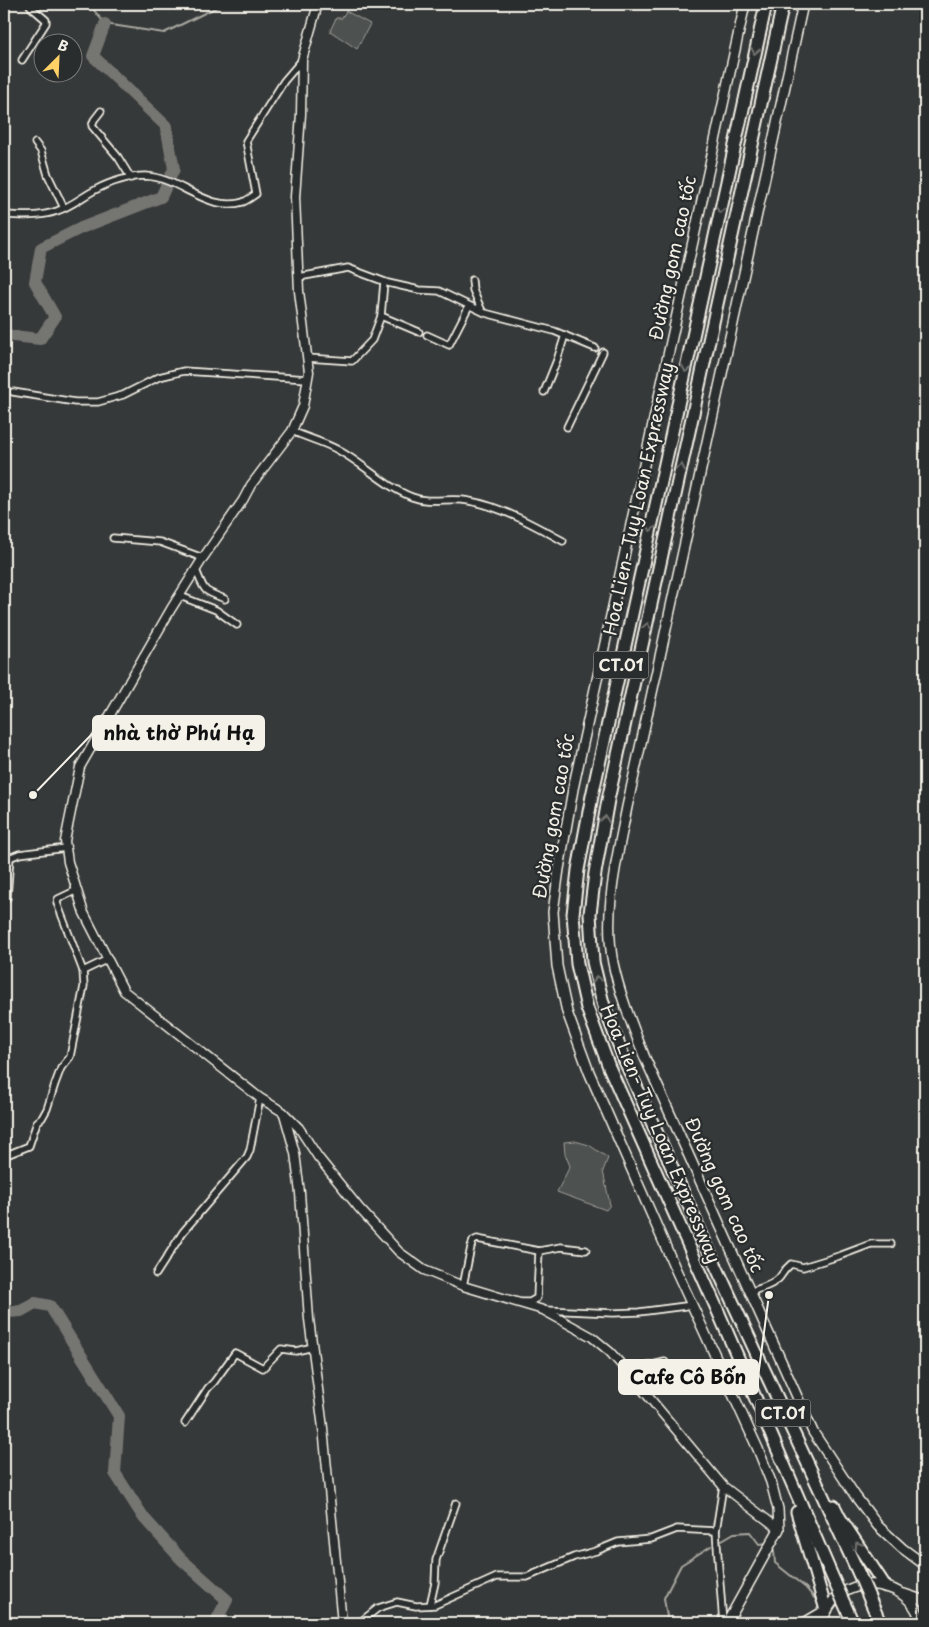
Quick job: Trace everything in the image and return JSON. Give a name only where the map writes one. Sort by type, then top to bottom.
[{"type":"highway","name":"Hoa Lien- Tuy Loan Expressway","points":[[766,4],[592,796],[578,870],[573,914],[576,964],[586,1008],[609,1067],[717,1309],[853,1623]]},
{"type":"highway","name":"Hoa Lien- Tuy Loan Expressway","points":[[783,4],[608,800],[590,914],[593,962],[602,1003],[625,1061],[766,1377],[859,1574],[880,1623]]},
{"type":"highway","points":[[709,1251],[840,1518],[885,1586]]},
{"type":"highway","points":[[717,1309],[801,1521],[826,1610]]},
{"type":"main road","name":"Đường gom cao tốc","points":[[745,4],[573,789],[558,869],[553,912],[557,966],[567,1012],[589,1072],[758,1449],[771,1482],[778,1509],[779,1530]]},
{"type":"main road","name":"Đường gom cao tốc","points":[[803,4],[627,807],[614,877],[610,916],[613,962],[622,997],[645,1058],[813,1432],[856,1497],[878,1526],[902,1548],[925,1565]]},
{"type":"main road","points":[[727,1623],[779,1530]]},
{"type":"main road","points":[[804,1623],[826,1610],[837,1597],[851,1588],[868,1584],[885,1586],[925,1601]]},
{"type":"main road","points":[[901,1593],[913,1605],[922,1623]]},
{"type":"main road","points":[[822,1623],[826,1610]]},
{"type":"street","points":[[22,60],[46,23],[46,20],[30,4]]},
{"type":"street","points":[[318,4],[302,60],[301,114],[295,198],[299,277],[309,372],[303,406],[292,431],[251,485],[243,500],[203,558],[80,767],[65,841],[68,862],[84,913],[124,991],[260,1098],[283,1112],[311,1144],[318,1157],[359,1208],[399,1252],[424,1270],[463,1286],[543,1310],[592,1337],[610,1352],[627,1371],[723,1486],[779,1530]]},
{"type":"street","points":[[4,215],[34,216],[56,211],[74,204],[98,188],[131,178],[145,176],[160,178],[208,200],[224,204],[244,202],[256,194],[246,142],[284,81],[302,60]]},
{"type":"street","points":[[101,111],[92,126],[118,157],[131,178]]},
{"type":"street","points":[[35,143],[41,151],[48,175],[64,208]]},
{"type":"street","points":[[299,277],[348,268],[384,282],[419,290],[439,291],[482,312],[532,324],[596,348]]},
{"type":"street","points":[[472,280],[473,290],[482,312]]},
{"type":"street","points":[[307,358],[352,361],[372,340],[381,316],[384,282]]},
{"type":"street","points":[[427,335],[449,345],[469,306]]},
{"type":"street","points":[[381,316],[419,332]]},
{"type":"street","points":[[544,392],[565,335]]},
{"type":"street","points":[[567,427],[603,352]]},
{"type":"street","points":[[13,392],[75,402],[98,402],[123,395],[158,377],[184,371],[308,378]]},
{"type":"street","points":[[292,431],[338,450],[385,483],[414,497],[428,500],[461,500],[477,503],[532,524],[564,541]]},
{"type":"street","points":[[113,538],[160,542],[203,558]]},
{"type":"street","points":[[196,570],[205,591],[224,599]]},
{"type":"street","points":[[180,596],[216,610],[237,625]]},
{"type":"street","points":[[4,860],[31,852],[66,848]]},
{"type":"street","points":[[7,898],[10,857]]},
{"type":"street","points":[[4,1156],[29,1146],[37,1122],[42,1118],[47,1109],[54,1084],[70,1057],[84,986],[83,971],[57,903],[58,899],[77,890]]},
{"type":"street","points":[[83,971],[108,959]]},
{"type":"street","points":[[156,1274],[183,1232],[247,1157],[260,1098]]},
{"type":"street","points":[[283,1112],[295,1153],[300,1193],[309,1319],[323,1428],[342,1623]]},
{"type":"street","points":[[295,1153],[296,1146],[300,1141],[311,1144]]},
{"type":"street","points":[[463,1286],[471,1247],[473,1241],[477,1239],[539,1251],[561,1247],[586,1250]]},
{"type":"street","points":[[750,1292],[764,1287],[780,1277],[782,1271],[791,1264],[803,1267],[871,1244],[891,1244]]},
{"type":"street","points":[[515,1302],[530,1302],[536,1298],[539,1251]]},
{"type":"street","points":[[543,1310],[613,1313],[639,1312],[693,1305]]},
{"type":"street","points":[[185,1423],[208,1388],[236,1353],[263,1368],[281,1349],[296,1352],[313,1347]]},
{"type":"street","points":[[627,1371],[665,1362]]},
{"type":"street","points":[[723,1486],[716,1532],[723,1623]]},
{"type":"street","points":[[430,1605],[435,1583],[436,1560],[456,1504]]},
{"type":"street","points":[[358,1623],[378,1608],[397,1602],[416,1606],[435,1605],[497,1577],[527,1577],[574,1557],[618,1542],[651,1539],[677,1529],[716,1532]]},
{"type":"shaded area","points":[[346,11],[370,24],[357,49],[330,31],[336,18],[342,18]]},
{"type":"shaded area","points":[[575,1141],[589,1145],[608,1158],[603,1171],[610,1205],[606,1210],[557,1192],[570,1166],[565,1154],[564,1142]]},
{"type":"waterway","points":[[89,4],[105,24],[164,33],[223,4]]},
{"type":"waterway","points":[[4,335],[40,339],[55,317],[35,282],[41,248],[81,228],[161,197],[174,169],[166,126],[93,56],[105,24]]},
{"type":"waterway","points":[[4,1305],[8,1312],[21,1311],[35,1303],[50,1306],[119,1416],[115,1473],[144,1518],[181,1559],[227,1600],[215,1623]]},
{"type":"waterway","points":[[722,1540],[734,1533],[750,1532],[759,1544],[768,1543]]},
{"type":"waterway","points":[[668,1623],[664,1598],[681,1565],[711,1546]]},
{"type":"waterway","points":[[774,1551],[775,1563],[806,1588],[817,1601]]},
{"type":"place","name":"nhà thờ Phú Hạ","points":[[33,795]]},
{"type":"place","name":"Cafe Cô Bốn","points":[[769,1295]]}]
